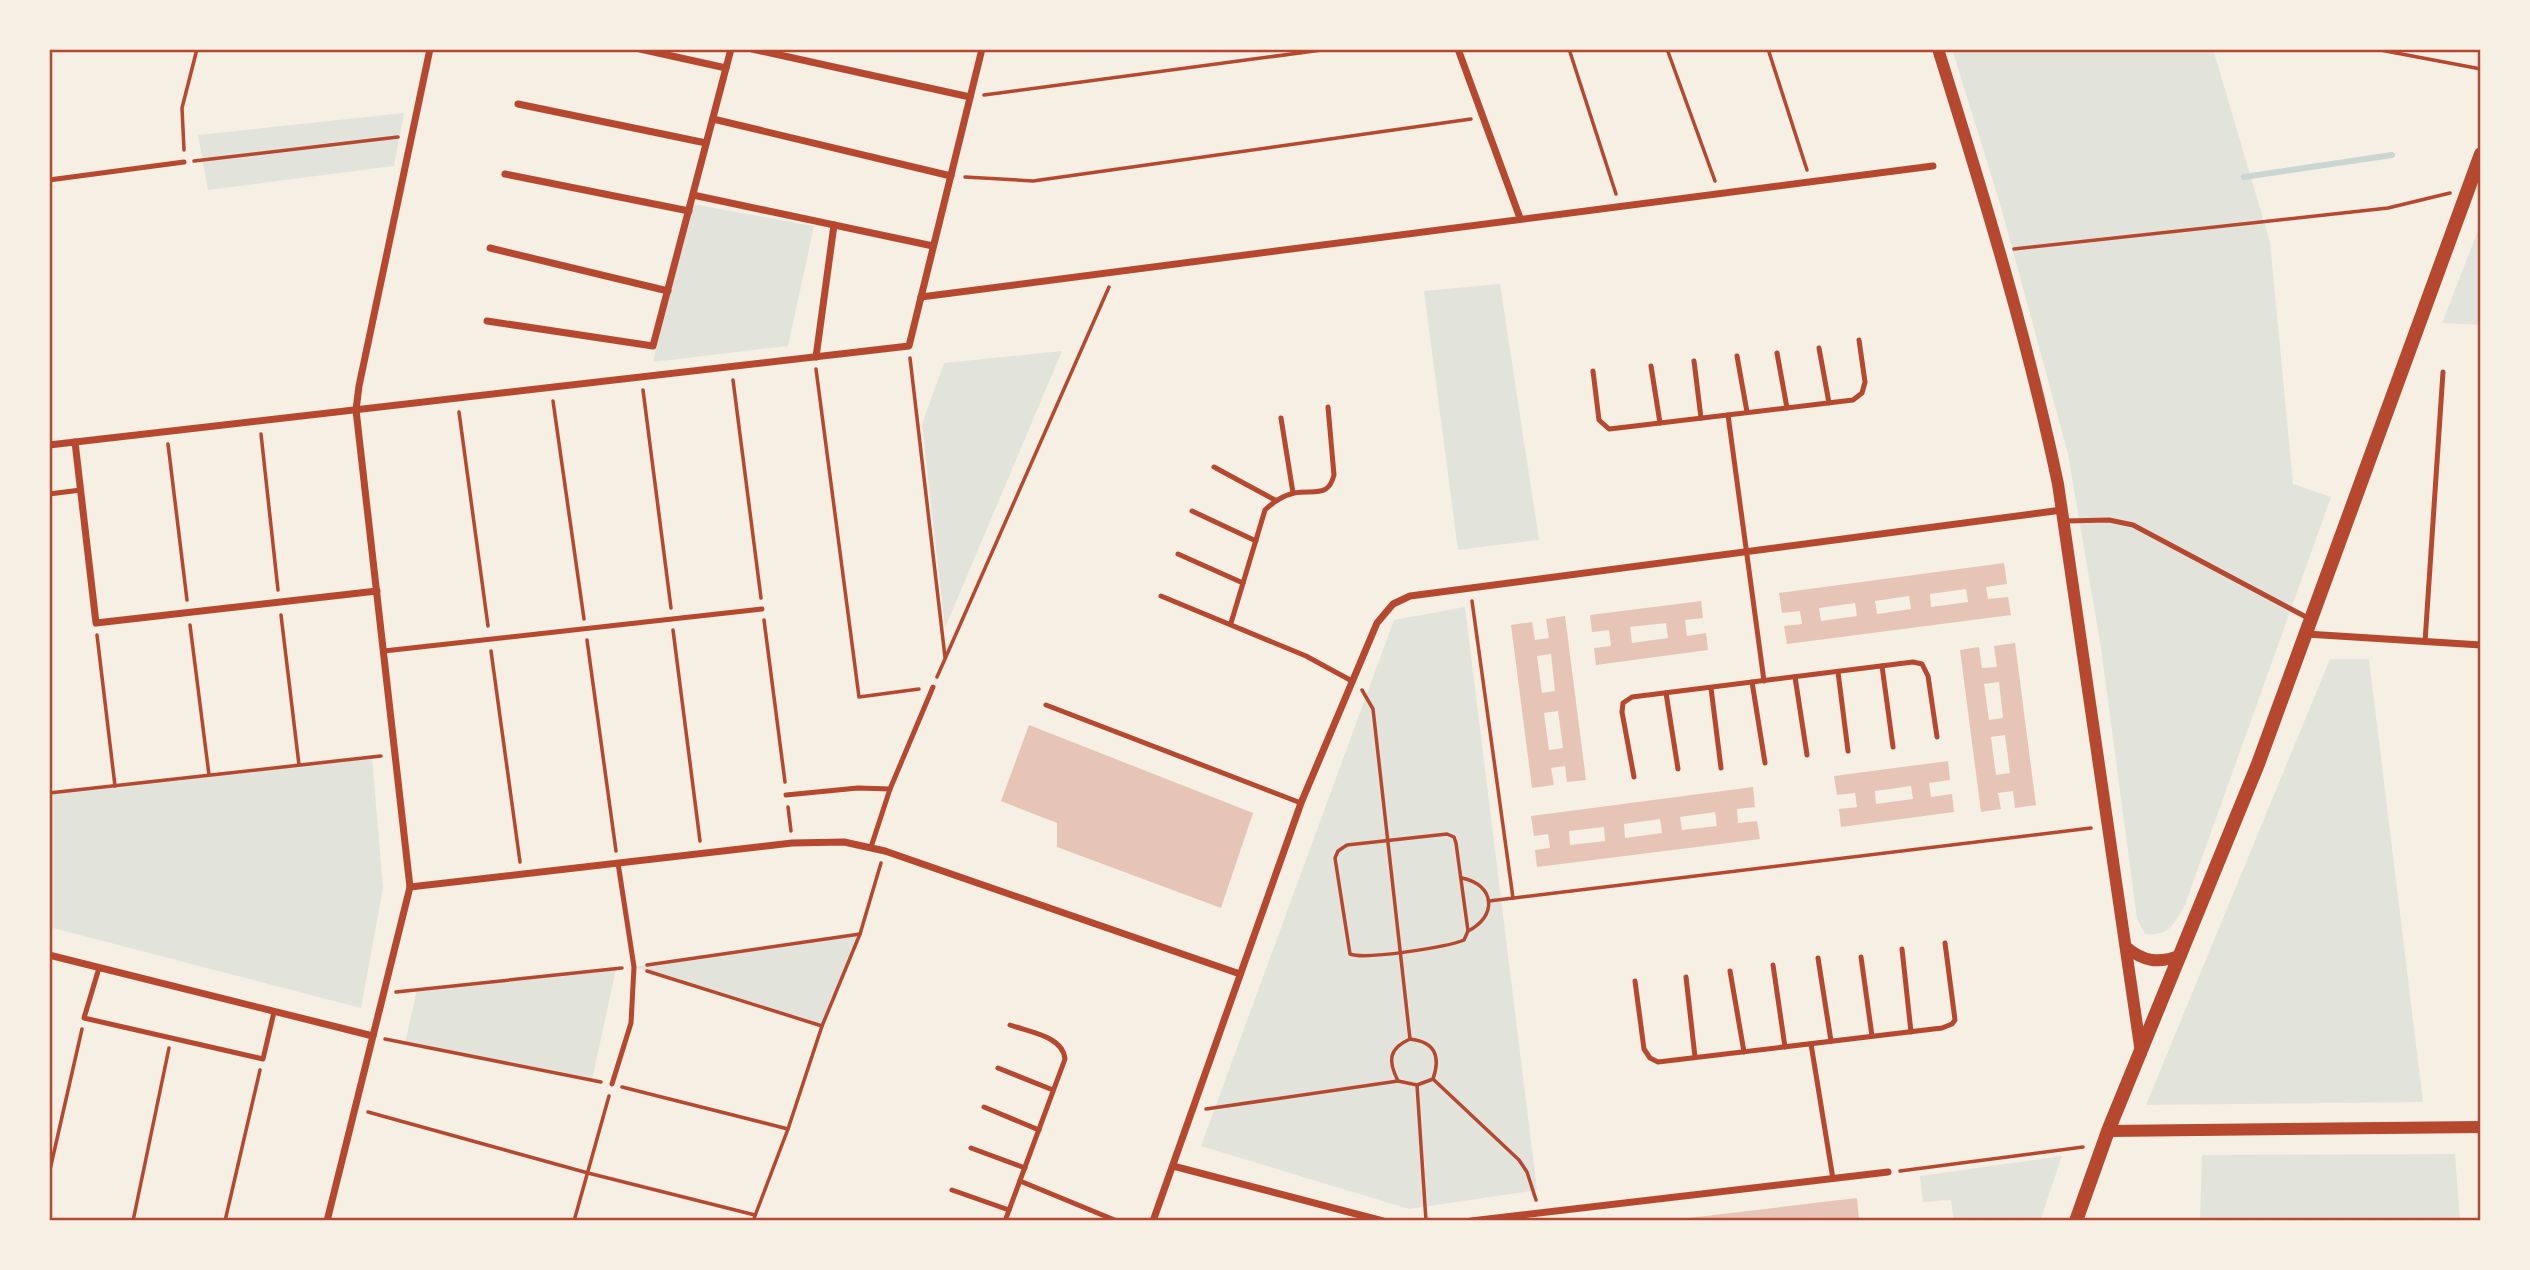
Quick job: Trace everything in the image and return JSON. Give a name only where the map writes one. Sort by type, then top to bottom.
[{"type":"main road","points":[[2080,1220],[2106,1138],[2258,764],[2475,187],[2481,154]]},
{"type":"street","points":[[327,1221],[410,887],[356,410],[430,49]]},
{"type":"street","points":[[640,49],[726,68]]},
{"type":"street","points":[[487,321],[653,346],[731,49]]},
{"type":"street","points":[[752,49],[970,97]]},
{"type":"street","points":[[49,445],[909,346],[982,49]]},
{"type":"street","points":[[1458,49],[1520,218]]},
{"type":"street","points":[[1938,49],[2001,251],[2045,422],[2063,515],[2141,1053]]},
{"type":"street","points":[[518,104],[706,143]]},
{"type":"street","points":[[712,119],[951,176]]},
{"type":"street","points":[[921,297],[1933,166]]},
{"type":"street","points":[[505,174],[689,211]]},
{"type":"street","points":[[693,195],[933,246]]},
{"type":"street","points":[[816,357],[834,225]]},
{"type":"street","points":[[490,248],[668,291]]},
{"type":"street","points":[[75,442],[96,623],[377,591]]},
{"type":"street","points":[[1153,1221],[1301,803],[1377,622],[1393,604],[1410,596],[1746,551],[2063,515]]},
{"type":"street","points":[[2305,634],[2481,645]]},
{"type":"street","points":[[410,887],[793,843],[844,842],[885,851],[1240,974]]},
{"type":"street","points":[[2126,947],[2138,956],[2152,961],[2167,961],[2181,955]]},
{"type":"street","points":[[49,955],[373,1036]]},
{"type":"street","points":[[2106,1138],[2481,1128]]},
{"type":"street","points":[[1173,1166],[1383,1221]]},
{"type":"street","points":[[1471,1221],[1888,1172]]},
{"type":"lane","points":[[49,180],[184,162]]},
{"type":"lane","points":[[1593,371],[1599,420],[1608,429],[1660,423],[1853,400],[1862,393],[1865,382],[1860,340]]},
{"type":"lane","points":[[1819,348],[1829,403]]},
{"type":"lane","points":[[1777,353],[1787,408]]},
{"type":"lane","points":[[1737,356],[1747,412]]},
{"type":"lane","points":[[1694,360],[1701,418]]},
{"type":"lane","points":[[1651,366],[1660,423]]},
{"type":"lane","points":[[2425,642],[2443,372]]},
{"type":"lane","points":[[1231,623],[1265,510],[1275,500],[1293,493],[1325,491],[1332,485],[1334,475],[1328,408]]},
{"type":"lane","points":[[1728,415],[1764,681]]},
{"type":"lane","points":[[1281,418],[1293,493]]},
{"type":"lane","points":[[1214,467],[1275,500]]},
{"type":"lane","points":[[49,494],[81,490]]},
{"type":"lane","points":[[1192,511],[1255,541]]},
{"type":"lane","points":[[2063,515],[2133,525],[2311,620]]},
{"type":"lane","points":[[1178,554],[1243,583]]},
{"type":"lane","points":[[1161,596],[1306,656],[1352,681]]},
{"type":"lane","points":[[384,651],[762,609]]},
{"type":"lane","points":[[1634,778],[1622,712],[1623,703],[1632,697],[1913,662],[1922,664],[1928,676],[1937,737]]},
{"type":"lane","points":[[1882,666],[1892,747]]},
{"type":"lane","points":[[1838,672],[1848,751]]},
{"type":"lane","points":[[1795,677],[1807,755]]},
{"type":"lane","points":[[1752,682],[1765,763]]},
{"type":"lane","points":[[871,847],[890,789],[933,687]]},
{"type":"lane","points":[[1711,688],[1721,768]]},
{"type":"lane","points":[[1666,693],[1678,769]]},
{"type":"lane","points":[[1046,705],[1301,803]]},
{"type":"lane","points":[[786,795],[858,788],[890,789]]},
{"type":"lane","points":[[612,1084],[631,1023],[634,967],[618,863]]},
{"type":"lane","points":[[1635,981],[1644,1049],[1650,1058],[1658,1062],[1872,1037],[1942,1028],[1952,1024],[1955,1020],[1945,943]]},
{"type":"lane","points":[[1902,949],[1912,1031]]},
{"type":"lane","points":[[1861,957],[1872,1037]]},
{"type":"lane","points":[[1818,958],[1830,1041]]},
{"type":"lane","points":[[1773,965],[1784,1047]]},
{"type":"lane","points":[[99,968],[84,1018],[263,1059],[274,1012]]},
{"type":"lane","points":[[1730,971],[1744,1052]]},
{"type":"lane","points":[[1686,977],[1695,1058]]},
{"type":"lane","points":[[1005,1221],[1065,1059],[1064,1049],[1058,1042],[1010,1025]]},
{"type":"lane","points":[[1811,1044],[1833,1179]]},
{"type":"lane","points":[[998,1068],[1053,1090]]},
{"type":"lane","points":[[984,1107],[1039,1130]]},
{"type":"lane","points":[[971,1148],[1025,1168]]},
{"type":"lane","points":[[1020,1181],[1117,1221]]},
{"type":"lane","points":[[952,1190],[1009,1210]]},
{"type":"lane","points":[[1540,1212],[1541,1221]]},
{"type":"path","points":[[197,49],[182,108],[184,162],[411,136]]},
{"type":"path","points":[[970,97],[1329,49]]},
{"type":"path","points":[[1569,49],[1620,206]]},
{"type":"path","points":[[1667,49],[1720,193]]},
{"type":"path","points":[[1768,49],[1811,181]]},
{"type":"path","points":[[2375,49],[2481,69]]},
{"type":"path","points":[[951,176],[1033,181],[1483,117]]},
{"type":"path","points":[[2001,251],[2388,208],[2475,187]]},
{"type":"path","points":[[816,357],[859,697],[933,687],[1116,272]]},
{"type":"path","points":[[909,346],[945,659]]},
{"type":"path","points":[[1470,588],[1513,899]]},
{"type":"path","points":[[96,623],[115,786]]},
{"type":"path","points":[[1352,681],[1364,692],[1373,709],[1410,1039]]},
{"type":"path","points":[[49,793],[395,755]]},
{"type":"path","points":[[1489,901],[2107,826]]},
{"type":"path","points":[[1447,834],[1454,838],[1461,878],[1468,931],[1464,940],[1455,944],[1401,952],[1357,956],[1350,954],[1335,859],[1338,851],[1347,845],[1447,834]]},
{"type":"path","points":[[752,1221],[788,1129],[822,1026],[860,934],[885,851]]},
{"type":"path","points":[[1461,878],[1474,881],[1484,889],[1489,901],[1487,914],[1480,925],[1468,931]]},
{"type":"path","points":[[634,967],[822,1026]]},
{"type":"path","points":[[49,1174],[84,1018]]},
{"type":"path","points":[[373,1036],[612,1084],[788,1129]]},
{"type":"path","points":[[133,1221],[172,1038]]},
{"type":"path","points":[[1398,1082],[1391,1066],[1392,1054],[1399,1044],[1410,1039],[1422,1041],[1432,1048],[1437,1059],[1433,1079]]},
{"type":"path","points":[[225,1221],[263,1059]]},
{"type":"path","points":[[1193,1111],[1398,1082],[1417,1085],[1433,1079]]},
{"type":"path","points":[[1433,1079],[1519,1160],[1527,1172],[1540,1212]]},
{"type":"path","points":[[574,1221],[612,1084]]},
{"type":"path","points":[[1417,1085],[1426,1221]]},
{"type":"path","points":[[355,1109],[588,1173],[755,1215]]},
{"type":"path","points":[[1888,1172],[2106,1138]]},
{"type":"shaded area","points":[[1952,49],[2213,49],[2270,242],[2293,484],[2331,497],[2185,905],[2170,927],[2160,933],[2145,934],[2137,919],[2101,648],[2068,454],[2001,207]]},
{"type":"shaded area","points":[[404,113],[394,166],[208,190],[198,135]]},
{"type":"shaded area","points":[[692,204],[814,226],[788,346],[653,362]]},
{"type":"shaded area","points":[[2481,223],[2481,325],[2442,323]]},
{"type":"shaded area","points":[[1500,284],[1539,540],[1458,550],[1424,291]]},
{"type":"shaded area","points":[[1062,351],[945,628],[922,424],[944,363]]},
{"type":"shaded area","points":[[1465,607],[1537,1190],[1409,1209],[1201,1146],[1394,620]]},
{"type":"shaded area","points":[[2330,659],[2369,659],[2423,1102],[2146,1105]]},
{"type":"shaded area","points":[[372,757],[383,888],[361,1008],[49,927],[49,793]]},
{"type":"shaded area","points":[[860,934],[822,1026],[634,967]]},
{"type":"shaded area","points":[[616,969],[592,1080],[405,1043],[417,990]]},
{"type":"shaded area","points":[[2455,1154],[2460,1221],[2200,1221],[2202,1155]]},
{"type":"shaded area","points":[[2062,1156],[2040,1221],[1954,1221],[1951,1200],[1923,1202],[1920,1176]]},
{"type":"building","points":[[2004,563],[2007,584],[1986,587],[1988,599],[2008,597],[2011,615],[1787,644],[1784,626],[1802,624],[1800,611],[1782,613],[1779,593]],"holes":[[[1966,589],[1968,602],[1931,607],[1930,594]],[[1909,596],[1911,609],[1877,614],[1875,601]],[[1855,603],[1857,616],[1821,621],[1819,608]]]},
{"type":"building","points":[[1701,601],[1703,618],[1685,620],[1687,636],[1706,633],[1708,650],[1596,665],[1594,648],[1611,646],[1609,630],[1592,632],[1590,615]],"holes":[[[1666,623],[1668,638],[1632,643],[1630,627]]]},
{"type":"building","points":[[1565,616],[1586,780],[1567,782],[1565,766],[1551,768],[1554,785],[1532,788],[1511,625],[1532,622],[1535,640],[1549,638],[1546,619]],"holes":[[[1551,654],[1555,691],[1542,693],[1537,656]],[[1558,711],[1563,748],[1549,750],[1544,713]]]},
{"type":"building","points":[[2015,643],[2036,805],[2015,808],[2013,791],[1998,793],[2001,809],[1981,812],[1960,650],[1979,647],[1982,668],[1997,667],[1994,646]],"holes":[[[1999,682],[2003,718],[1989,720],[1984,684]],[[2005,735],[2010,773],[1996,775],[1991,737]]]},
{"type":"building","points":[[1029,725],[1253,813],[1221,908],[1057,847],[1057,823],[1001,801]]},
{"type":"building","points":[[1948,761],[1950,780],[1929,783],[1931,797],[1952,794],[1954,812],[1841,827],[1839,809],[1857,807],[1855,793],[1837,795],[1834,776]],"holes":[[[1911,786],[1913,799],[1876,804],[1875,791]]]},
{"type":"building","points":[[1753,787],[1755,807],[1737,809],[1738,823],[1757,821],[1760,839],[1537,867],[1535,850],[1550,848],[1548,834],[1534,836],[1531,816]],"holes":[[[1715,812],[1717,826],[1682,830],[1680,817]],[[1660,819],[1662,833],[1625,838],[1624,824]],[[1604,827],[1605,841],[1570,845],[1569,831]]]},
{"type":"building","points":[[1857,1198],[1859,1219],[1680,1221],[1680,1219]]},
{"type":"waterway","points":[[2244,177],[2392,155]]}]
